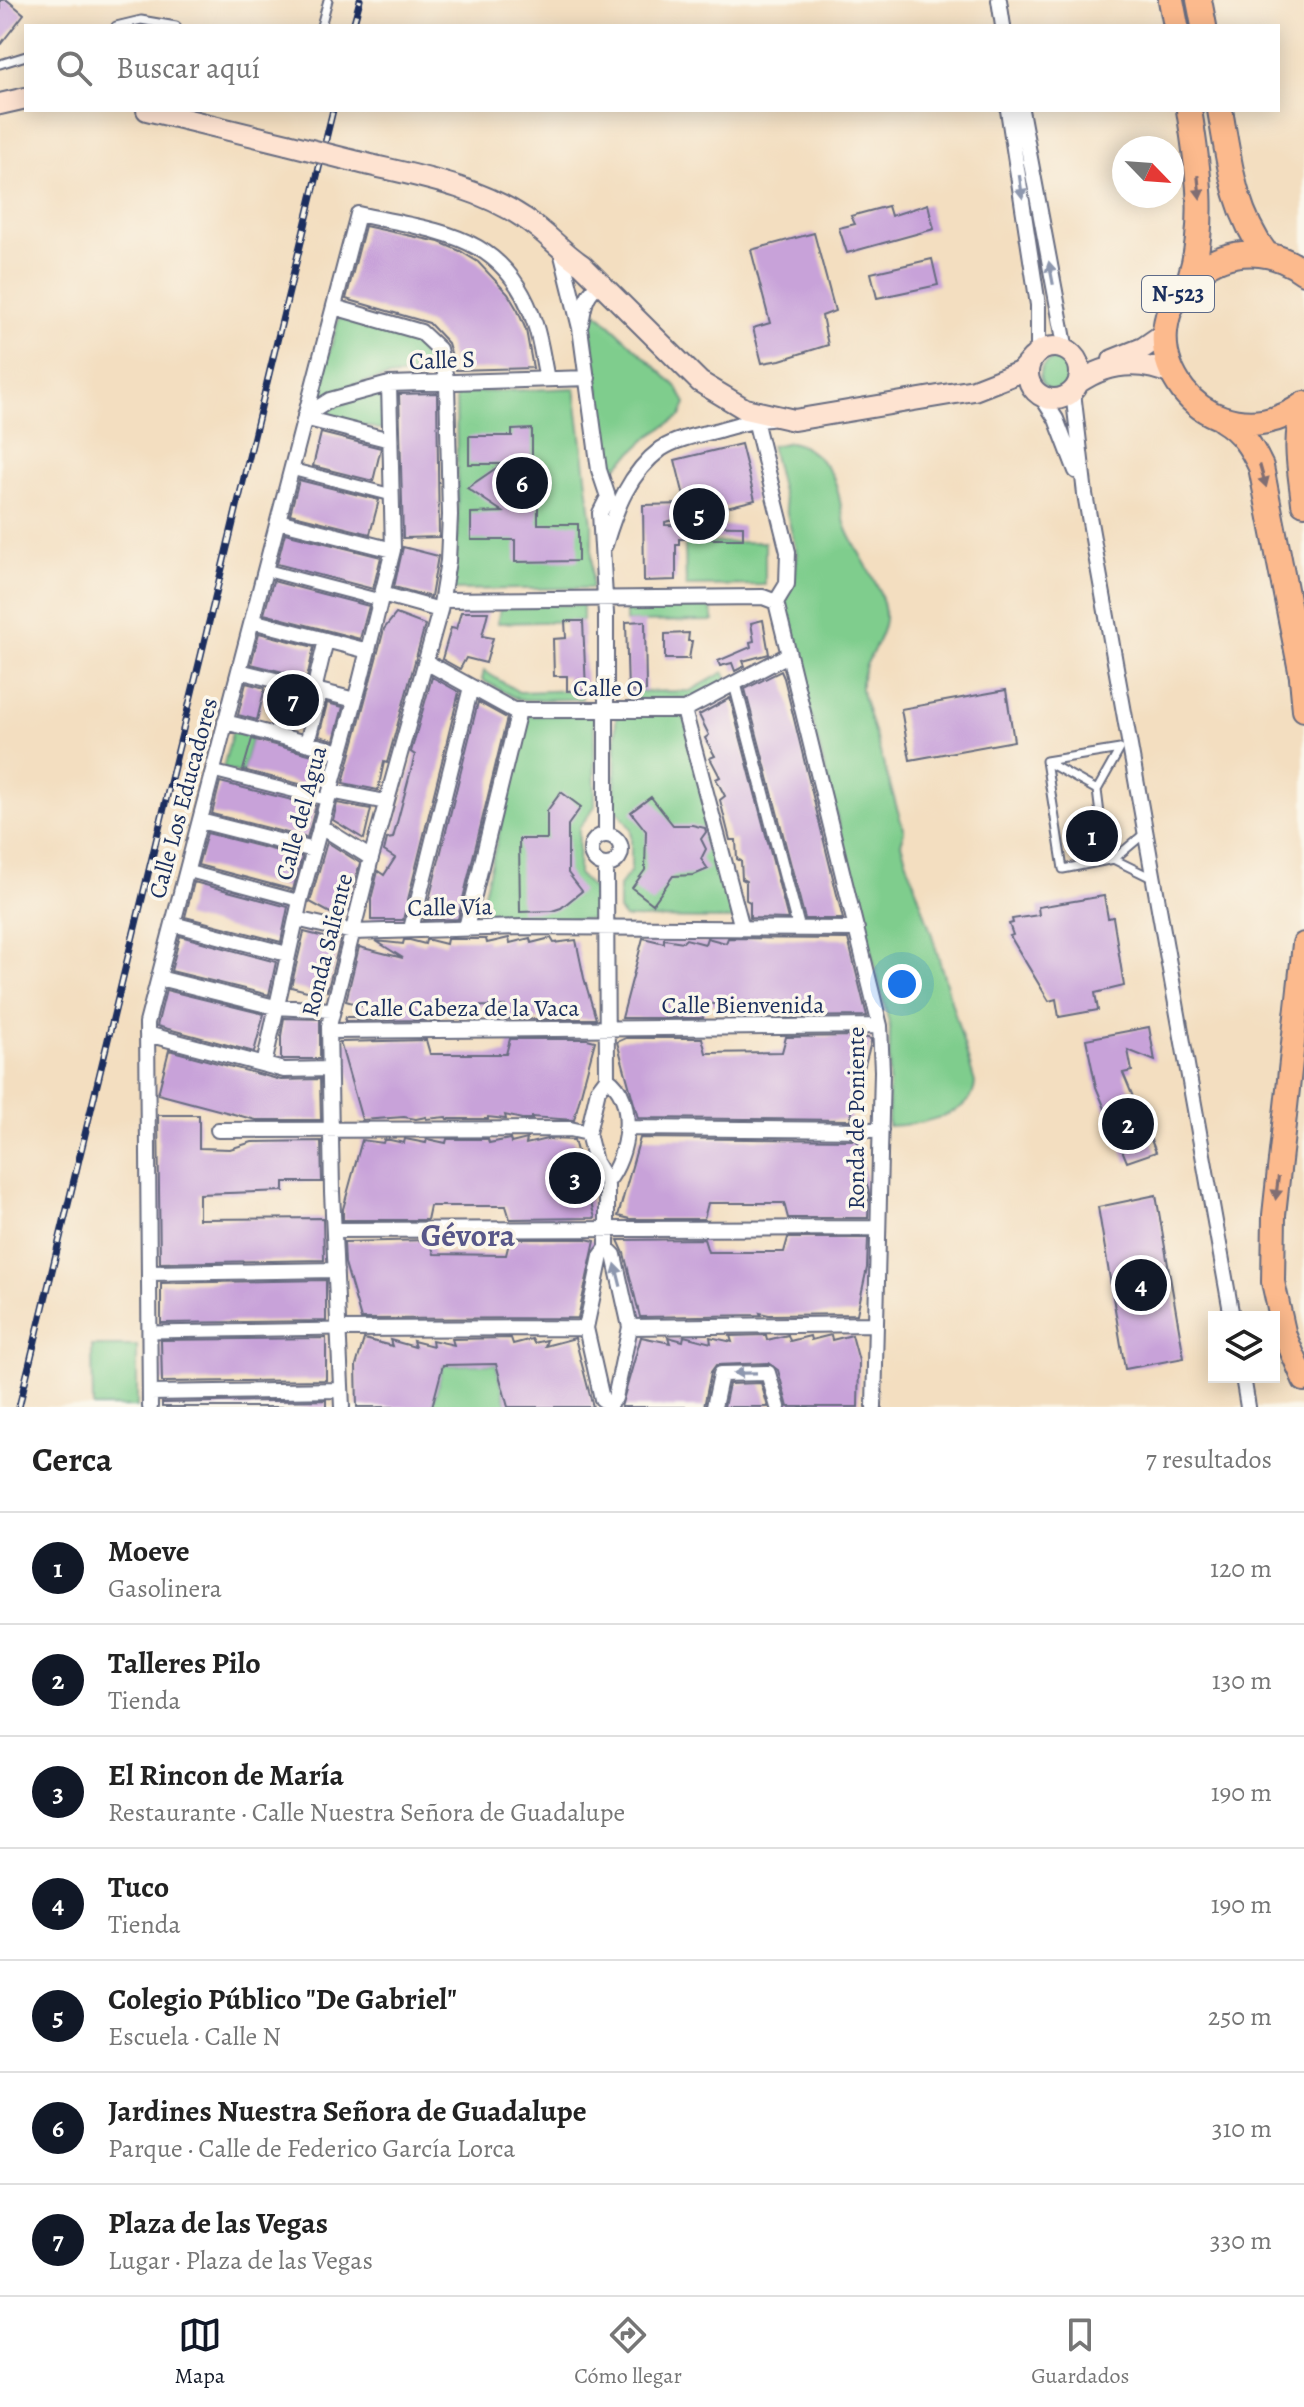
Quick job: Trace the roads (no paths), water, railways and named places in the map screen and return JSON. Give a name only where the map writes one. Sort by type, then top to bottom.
[{"type":"highway","points":[[1171,0],[1176,24]]},
{"type":"highway","points":[[1199,0],[1204,24]]},
{"type":"highway","name":"N-523","points":[[1189,112],[1201,208],[1197,256],[1190,278],[1173,303],[1166,332],[1167,354],[1174,375],[1196,404],[1232,425],[1250,444],[1261,467],[1302,676]]},
{"type":"highway","points":[[1220,112],[1239,205],[1254,238],[1266,254]]},
{"type":"highway","name":"N-523","points":[[1190,278],[1221,258],[1238,253],[1266,254],[1287,261],[1304,272]]},
{"type":"highway","name":"N-523","points":[[1217,416],[1236,422],[1256,423],[1285,416],[1304,404]]},
{"type":"highway","points":[[1304,412],[1300,423],[1299,457],[1304,503]]},
{"type":"main road","points":[[0,104],[24,98]]},
{"type":"main road","points":[[155,112],[460,187],[491,200],[523,217],[549,237],[561,251],[582,265],[700,382],[745,409],[786,419],[974,390],[1039,394],[1057,399],[1089,375],[1126,364],[1158,368],[1174,375]]},
{"type":"main road","points":[[974,390],[1020,372],[1035,355],[1051,347],[1097,361],[1118,359],[1143,348],[1166,332]]},
{"type":"main road","points":[[1071,354],[1080,373],[1076,387]]},
{"type":"main road","points":[[1035,355],[1028,368],[1028,379],[1039,394]]},
{"type":"main road","points":[[1302,676],[1304,710]]},
{"type":"main road","points":[[1304,944],[1273,1246],[1276,1305],[1304,1380]]},
{"type":"street","points":[[999,0],[1003,24]]},
{"type":"street","points":[[1008,112],[1038,305],[1035,355]]},
{"type":"street","points":[[1021,112],[1071,354]]},
{"type":"street","name":"Calle Los Educadores","points":[[150,1400],[147,1034],[358,214],[452,235],[484,249],[506,267],[521,291],[535,324],[547,379]]},
{"type":"street","points":[[561,251],[580,328],[602,478],[614,500]]},
{"type":"street","points":[[580,328],[585,303],[592,289],[601,284]]},
{"type":"street","name":"Ronda Saliente","points":[[334,307],[421,332],[439,349],[447,382],[450,515],[448,561],[441,605],[331,1010],[331,1131],[342,1407]]},
{"type":"street","name":"Calle S","points":[[305,416],[330,400],[389,384],[588,378]]},
{"type":"street","name":"Calle del Agua","points":[[264,1065],[300,901],[393,550],[389,384]]},
{"type":"street","points":[[1076,387],[1074,424],[1085,494],[1231,1311]]},
{"type":"street","points":[[1039,394],[1056,419],[1085,494]]},
{"type":"street","points":[[305,416],[390,440]]},
{"type":"street","points":[[607,1182],[595,1162],[588,1133],[598,1090],[607,1078],[606,865],[595,860],[591,848],[595,840],[606,835],[602,553],[614,500],[622,481],[631,470],[662,449],[701,434],[786,419]]},
{"type":"street","points":[[265,570],[381,597],[441,605],[763,597],[776,602],[787,584],[788,552],[756,424]]},
{"type":"street","points":[[614,500],[662,449]]},
{"type":"street","points":[[291,469],[392,495]]},
{"type":"street","points":[[602,478],[622,481]]},
{"type":"street","points":[[278,521],[393,550]]},
{"type":"street","name":"Ronda de Poniente","points":[[776,602],[880,1026],[881,1130],[874,1407]]},
{"type":"street","points":[[252,621],[368,651]]},
{"type":"street","points":[[307,743],[326,640]]},
{"type":"street","name":"Calle O","points":[[426,662],[513,710],[684,710],[788,655]]},
{"type":"street","points":[[239,671],[355,700]]},
{"type":"street","points":[[735,684],[799,929]]},
{"type":"street","points":[[411,929],[471,687]]},
{"type":"street","points":[[466,928],[519,710]]},
{"type":"street","points":[[684,710],[742,928]]},
{"type":"street","points":[[225,722],[341,752]]},
{"type":"street","points":[[213,771],[329,796],[386,802]]},
{"type":"street","points":[[200,821],[314,850]]},
{"type":"street","points":[[320,826],[371,858]]},
{"type":"street","points":[[187,871],[300,901]]},
{"type":"street","name":"Calle Vía","points":[[296,919],[353,932],[607,927],[857,929]]},
{"type":"street","points":[[173,924],[287,954]]},
{"type":"street","points":[[159,978],[275,1007],[331,1010]]},
{"type":"street","name":"Calle Bienvenida","points":[[607,1029],[880,1026]]},
{"type":"street","name":"Calle Cabeza de la Vaca","points":[[329,1031],[607,1029]]},
{"type":"street","points":[[147,1034],[284,1070],[330,1069]]},
{"type":"street","points":[[607,1078],[622,1097],[626,1128],[621,1157],[607,1182],[607,1248],[601,1256],[586,1328],[602,1399],[609,1405],[615,1398],[630,1327],[614,1255],[607,1248]]},
{"type":"street","points":[[626,1128],[881,1130]]},
{"type":"street","points":[[218,1130],[570,1129],[588,1133]]},
{"type":"street","points":[[334,1230],[878,1228]]},
{"type":"street","points":[[149,1273],[336,1270]]},
{"type":"street","points":[[630,1327],[876,1324]]},
{"type":"street","points":[[149,1332],[586,1328]]},
{"type":"street","points":[[714,1407],[721,1374],[768,1373],[778,1407]]},
{"type":"street","points":[[1244,1383],[1248,1407]]},
{"type":"street","points":[[150,1400],[341,1390]]},
{"type":"lane","points":[[322,24],[328,0]]},
{"type":"lane","points":[[124,24],[141,20],[164,24]]},
{"type":"lane","points":[[0,64],[24,57]]},
{"type":"lane","points":[[1127,732],[1097,790],[1105,855],[1154,879]]},
{"type":"lane","points":[[1046,761],[1120,749]]},
{"type":"lane","points":[[1046,761],[1097,790]]},
{"type":"lane","points":[[1046,761],[1063,869],[1114,859],[1145,833]]},
{"type":"railway","points":[[354,24],[360,0]]},
{"type":"railway","points":[[19,1407],[333,112]]},
{"type":"place","name":"Jardines Nuestra Señora de Guadalupe","points":[[522,483]]},
{"type":"place","name":"Colegio Público \"De Gabriel\"","points":[[699,514]]},
{"type":"place","name":"Plaza de las Vegas","points":[[293,700]]},
{"type":"place","name":"Moeve","points":[[1092,836]]},
{"type":"place","name":"Talleres Pilo","points":[[1128,1124]]},
{"type":"place","name":"El Rincon de María","points":[[575,1178]]},
{"type":"place","name":"Tuco","points":[[1141,1285]]},
{"type":"district","name":"Gévora","points":[[468,1235]]}]
